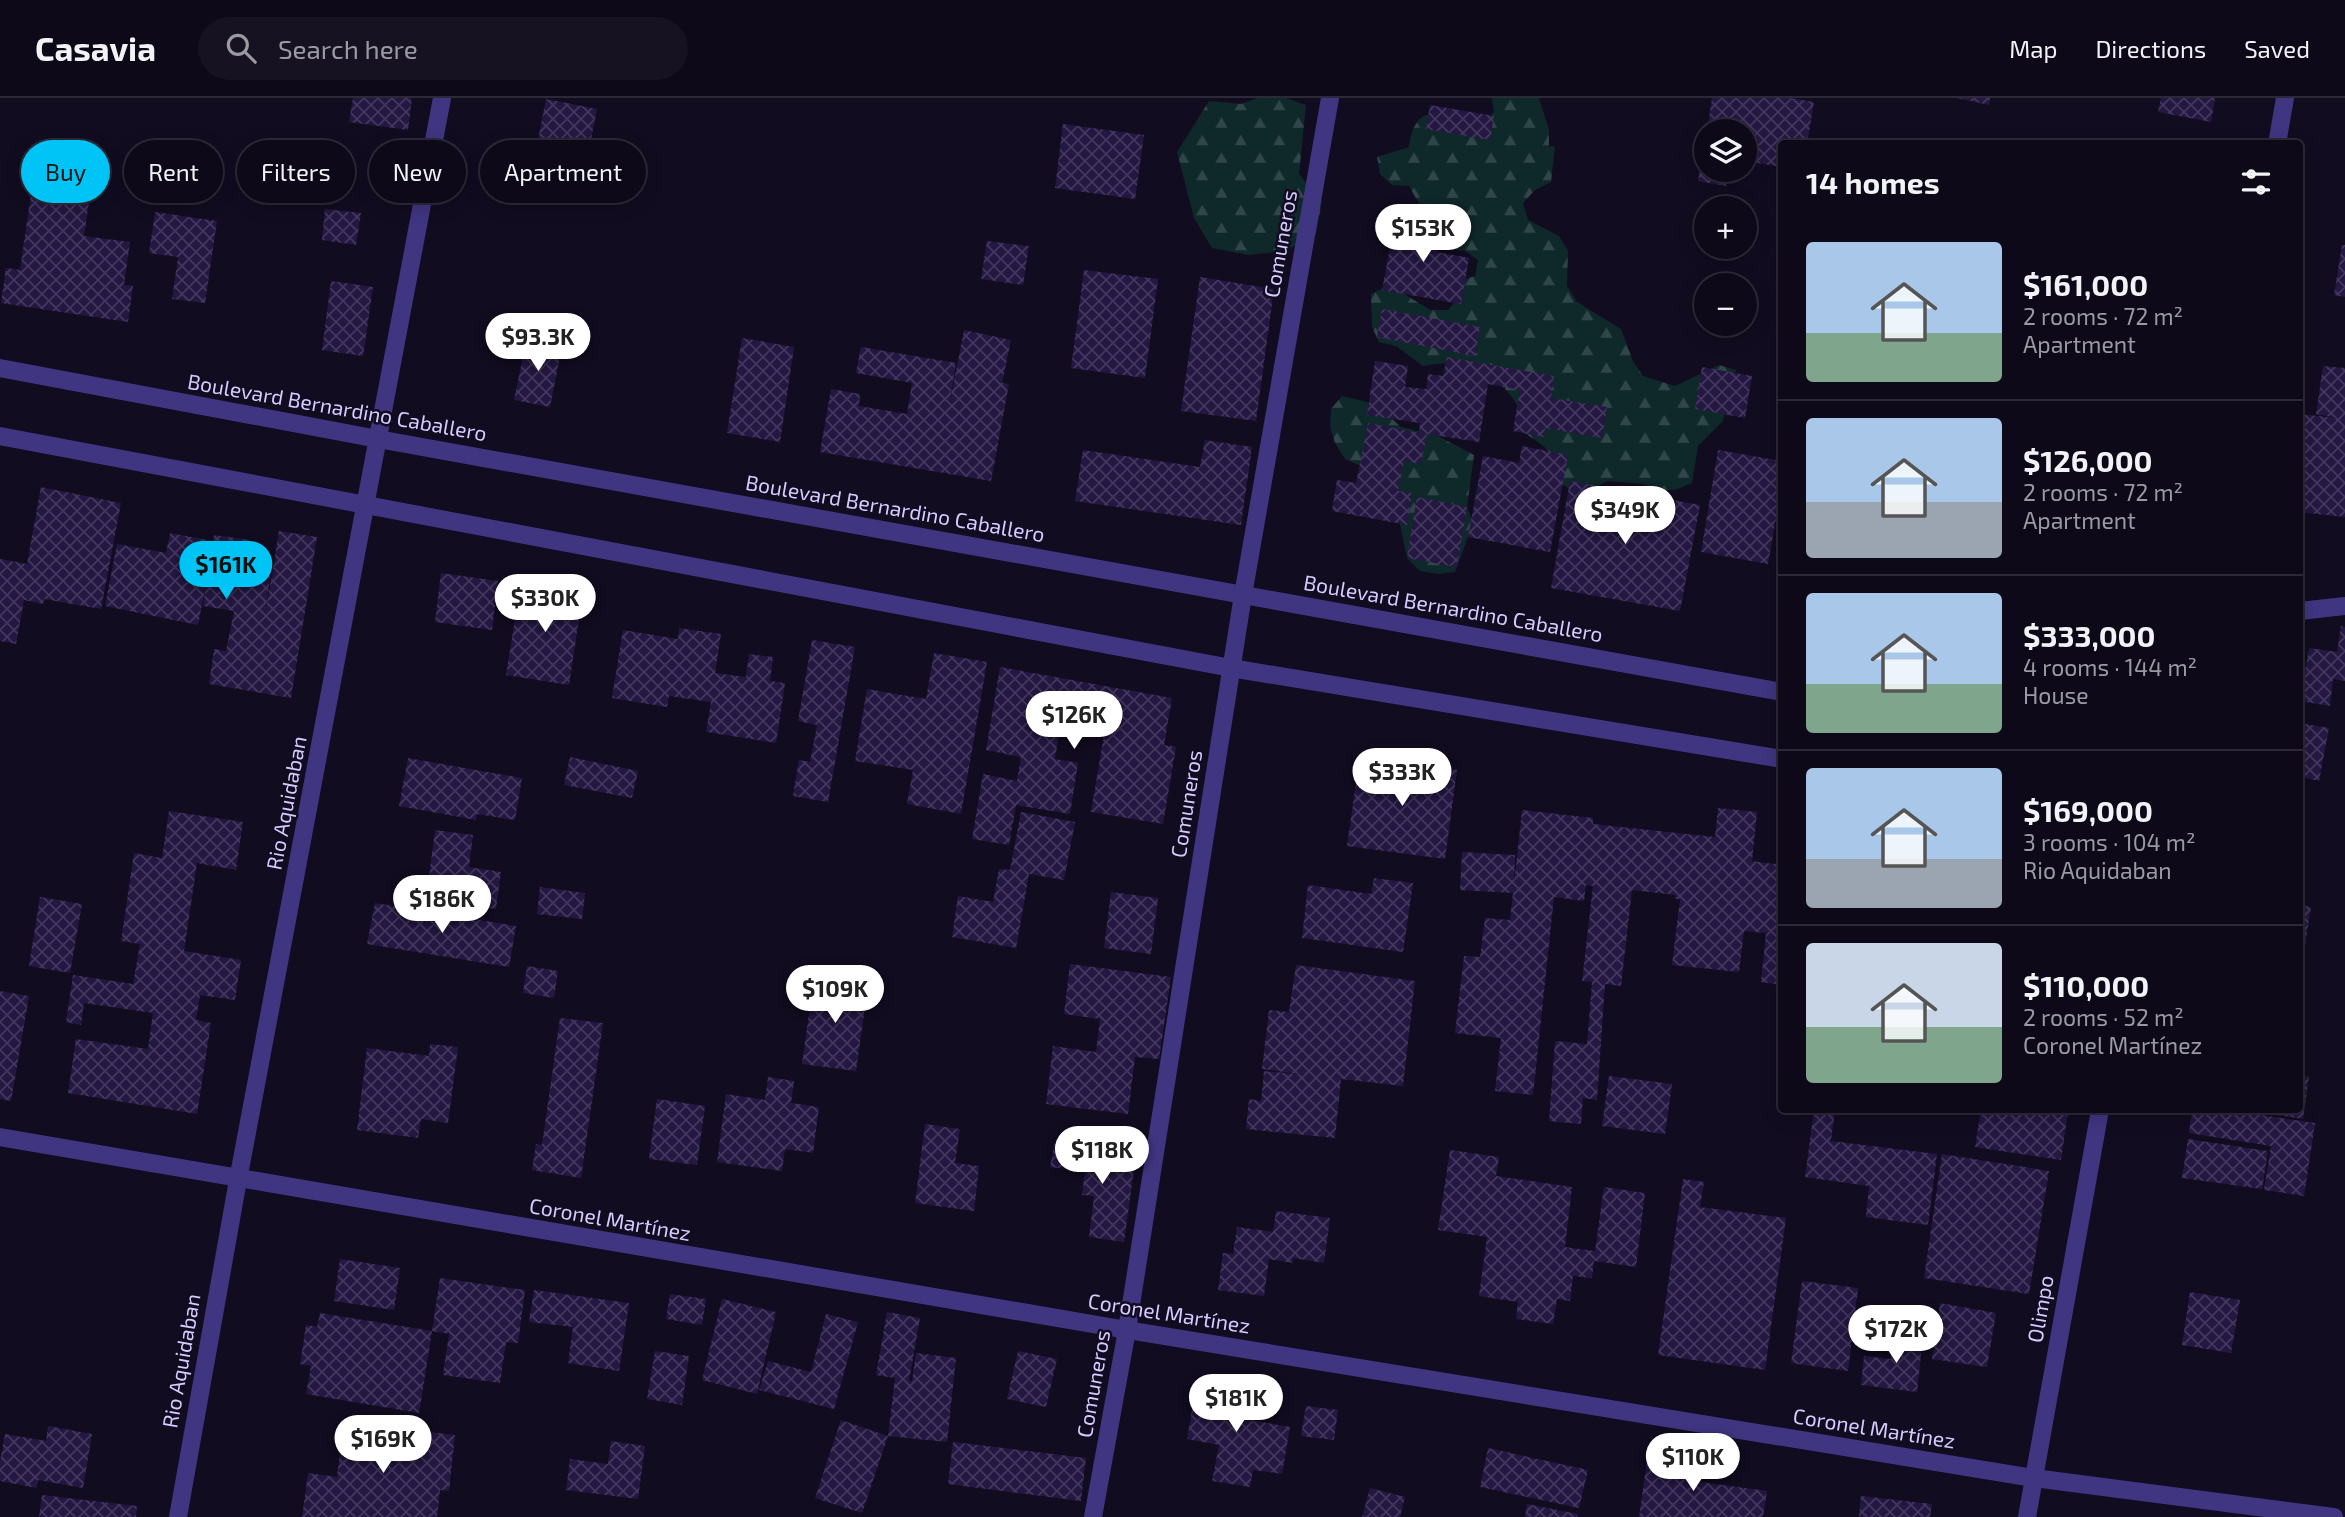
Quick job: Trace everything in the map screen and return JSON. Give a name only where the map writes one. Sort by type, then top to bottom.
[{"type":"street","name":"Rio Aquidaban","points":[[177,1517],[442,98]]},
{"type":"street","name":"Comuneros","points":[[1093,1517],[1127,1330],[1243,595],[1330,98]]},
{"type":"street","points":[[2278,140],[2285,98]]},
{"type":"street","name":"Boulevard Bernardino Caballero","points":[[0,368],[378,439],[1778,691]]},
{"type":"street","points":[[0,436],[1231,668],[1778,758]]},
{"type":"street","points":[[2303,611],[2345,606]]},
{"type":"street","name":"Olimpo","points":[[2027,1517],[2099,1113]]},
{"type":"street","name":"Coronel Martínez","points":[[0,1137],[238,1180],[1127,1330],[2034,1478],[2334,1517]]},
{"type":"green space","points":[[1258,98],[1286,98],[1306,105],[1299,174],[1322,201],[1316,234],[1285,251],[1248,255],[1212,248],[1194,218],[1177,152],[1209,101],[1241,104]]},
{"type":"green space","points":[[1492,98],[1539,98],[1549,130],[1549,147],[1555,146],[1551,182],[1535,190],[1523,203],[1528,220],[1559,236],[1568,251],[1567,286],[1577,302],[1621,329],[1633,361],[1643,376],[1675,386],[1719,365],[1736,370],[1723,421],[1698,446],[1692,483],[1675,490],[1658,490],[1642,484],[1608,481],[1591,489],[1573,491],[1559,482],[1554,462],[1547,450],[1519,430],[1516,403],[1492,373],[1466,364],[1423,366],[1396,346],[1379,342],[1372,327],[1371,294],[1386,287],[1401,292],[1430,310],[1448,310],[1459,297],[1459,281],[1475,276],[1478,260],[1465,251],[1447,249],[1451,234],[1442,219],[1426,216],[1409,186],[1392,185],[1380,174],[1377,157],[1409,147],[1412,132],[1418,121],[1425,116],[1444,114],[1481,125],[1494,112]]},
{"type":"green space","points":[[1342,396],[1375,404],[1401,427],[1436,435],[1474,455],[1467,507],[1472,520],[1455,572],[1437,574],[1420,571],[1407,558],[1396,505],[1361,466],[1345,459],[1335,443],[1330,427],[1331,409]]},
{"type":"building","points":[[353,98],[412,98],[408,130],[349,122]]},
{"type":"building","points":[[1712,98],[1790,98],[1814,102],[1808,140],[1778,140],[1778,166],[1757,163],[1757,119],[1709,119]]},
{"type":"building","points":[[1957,98],[1990,98],[1989,105]]},
{"type":"building","points":[[2161,98],[2215,98],[2211,122],[2158,112]]},
{"type":"building","points":[[546,99],[597,109],[591,140],[538,140]]},
{"type":"building","points":[[1430,105],[1494,116],[1490,140],[1426,129]]},
{"type":"building","points":[[1063,124],[1144,135],[1135,199],[1055,188]]},
{"type":"building","points":[[1704,182],[1727,182],[1726,186]]},
{"type":"building","points":[[30,203],[89,203],[84,236],[130,242],[124,285],[133,286],[128,322],[1,303],[6,268],[20,270]]},
{"type":"building","points":[[325,209],[361,213],[356,245],[322,240]]},
{"type":"building","points":[[155,212],[217,221],[205,303],[172,299],[178,257],[149,253]]},
{"type":"building","points":[[1396,217],[1442,225],[1437,252],[1469,258],[1461,304],[1382,290]]},
{"type":"building","points":[[987,241],[1029,246],[1023,285],[981,279]]},
{"type":"building","points":[[2342,245],[2345,245],[2345,297],[2334,295]]},
{"type":"building","points":[[1084,270],[1158,279],[1145,378],[1071,368]]},
{"type":"building","points":[[1200,277],[1274,289],[1256,421],[1181,411]]},
{"type":"building","points":[[331,281],[373,287],[363,356],[322,350]]},
{"type":"building","points":[[1382,309],[1480,327],[1475,356],[1377,337]]},
{"type":"building","points":[[964,330],[1011,340],[1002,383],[1009,384],[991,481],[820,452],[831,389],[860,394],[859,406],[907,414],[912,383],[856,373],[861,347],[956,363],[949,407]]},
{"type":"building","points":[[527,338],[562,346],[550,407],[514,400]]},
{"type":"building","points":[[742,338],[794,347],[780,442],[727,433]]},
{"type":"building","points":[[1447,357],[1554,376],[1551,398],[1607,407],[1602,438],[1545,428],[1544,437],[1513,431],[1520,390],[1488,384],[1479,442],[1427,434],[1421,464],[1404,461],[1398,491],[1412,493],[1407,525],[1332,511],[1337,480],[1356,483],[1368,423],[1419,433],[1420,423],[1367,415],[1375,361],[1408,366],[1405,387],[1426,389],[1428,374],[1443,376]]},
{"type":"building","points":[[2323,366],[2345,368],[2345,517],[2303,512],[2303,414],[2337,418],[2316,414]]},
{"type":"building","points":[[1702,367],[1752,376],[1745,418],[1695,409]]},
{"type":"building","points":[[1205,440],[1252,447],[1241,525],[1075,501],[1083,450],[1200,467]]},
{"type":"building","points":[[1522,446],[1568,455],[1550,552],[1468,537],[1483,456],[1519,463]]},
{"type":"building","points":[[1718,450],[1778,460],[1778,507],[1768,564],[1701,552]]},
{"type":"building","points":[[1570,481],[1700,505],[1680,611],[1551,588]]},
{"type":"building","points":[[41,487],[121,503],[101,609],[44,599],[43,604],[24,600],[16,644],[0,641],[0,559],[27,564]]},
{"type":"building","points":[[1417,497],[1467,507],[1457,567],[1407,558]]},
{"type":"building","points":[[279,531],[317,537],[291,698],[209,684],[214,649],[226,651],[234,611],[203,606],[207,579],[198,625],[105,606],[117,544],[166,553],[170,533],[213,541],[214,535],[250,540],[247,566],[271,570],[265,616]]},
{"type":"building","points":[[441,573],[498,581],[492,630],[435,622]]},
{"type":"building","points":[[521,582],[583,592],[569,685],[506,675]]},
{"type":"building","points":[[2341,626],[2345,627],[2345,681],[2333,679],[2330,706],[2303,702],[2309,648],[2337,652]]},
{"type":"building","points":[[679,628],[721,634],[715,673],[746,677],[749,654],[773,657],[770,681],[785,683],[776,743],[706,732],[711,702],[669,696],[667,707],[612,698],[623,630],[678,639]]},
{"type":"building","points":[[812,640],[855,647],[828,802],[793,796],[799,760],[810,762],[817,725],[798,721]]},
{"type":"building","points":[[934,653],[987,662],[961,814],[907,804],[913,770],[855,761],[867,689],[926,699]]},
{"type":"building","points":[[1000,667],[1172,698],[1164,745],[1176,747],[1163,824],[1091,812],[1104,735],[1060,727],[1055,759],[1078,763],[1070,814],[1016,805],[1009,845],[972,839],[983,774],[1017,781],[1021,757],[986,750]]},
{"type":"building","points":[[2303,724],[2329,728],[2319,781],[2303,778]]},
{"type":"building","points":[[1360,756],[1457,770],[1445,859],[1347,846]]},
{"type":"building","points":[[570,757],[638,771],[632,798],[564,785]]},
{"type":"building","points":[[408,758],[522,778],[515,820],[477,814],[476,820],[399,806]]},
{"type":"building","points":[[1718,808],[1757,812],[1752,861],[1778,864],[1778,984],[1761,982],[1766,933],[1744,931],[1739,972],[1672,965],[1680,899],[1675,899],[1675,895],[1632,890],[1621,986],[1605,984],[1597,1100],[1583,1098],[1581,1124],[1549,1121],[1555,1041],[1587,1044],[1592,982],[1582,981],[1593,886],[1586,885],[1584,901],[1554,897],[1533,1095],[1495,1091],[1501,1038],[1455,1033],[1464,956],[1480,957],[1485,918],[1510,920],[1513,893],[1460,890],[1462,852],[1515,855],[1514,884],[1522,810],[1593,818],[1593,824],[1715,837]]},
{"type":"building","points":[[169,811],[243,822],[236,870],[197,863],[184,951],[241,960],[235,1000],[200,995],[196,1020],[211,1023],[197,1114],[68,1093],[76,1039],[148,1049],[153,1013],[84,1003],[81,1025],[66,1022],[73,975],[133,984],[140,944],[121,941],[134,853],[162,858]]},
{"type":"building","points":[[1021,812],[1075,822],[1064,880],[1029,874],[1016,948],[952,937],[958,896],[993,902],[999,869],[1010,870]]},
{"type":"building","points":[[435,830],[473,835],[469,867],[501,872],[496,909],[426,900]]},
{"type":"building","points":[[1374,878],[1413,883],[1403,952],[1302,938],[1308,885],[1371,894]]},
{"type":"building","points":[[540,887],[585,893],[582,919],[537,914]]},
{"type":"building","points":[[1111,892],[1158,898],[1151,954],[1104,948]]},
{"type":"building","points":[[40,897],[82,904],[70,973],[29,966]]},
{"type":"building","points":[[375,903],[516,926],[509,967],[367,944]]},
{"type":"building","points":[[2303,906],[2311,907],[2303,953]]},
{"type":"building","points":[[1070,964],[1171,977],[1159,1059],[1135,1057],[1128,1114],[1046,1104],[1053,1046],[1096,1052],[1100,1019],[1064,1014]]},
{"type":"building","points":[[1296,965],[1415,981],[1403,1086],[1341,1079],[1335,1138],[1246,1129],[1249,1099],[1261,1101],[1264,1071],[1306,1075],[1262,1069],[1269,1010],[1289,1012]]},
{"type":"building","points":[[527,966],[558,971],[554,998],[523,993]]},
{"type":"building","points":[[814,978],[868,986],[856,1071],[802,1064]]},
{"type":"building","points":[[0,991],[29,996],[11,1101],[0,1099]]},
{"type":"building","points":[[560,1018],[603,1023],[581,1178],[532,1170],[536,1144],[542,1145]]},
{"type":"building","points":[[430,1044],[458,1047],[448,1123],[421,1119],[418,1138],[357,1130],[367,1048],[429,1056]]},
{"type":"building","points":[[1609,1076],[1672,1084],[1665,1134],[1602,1126]]},
{"type":"building","points":[[2303,1076],[2309,1077],[2303,1119],[2261,1113],[2303,1113]]},
{"type":"building","points":[[768,1077],[794,1081],[791,1103],[819,1107],[813,1153],[785,1149],[782,1171],[717,1162],[726,1094],[765,1100]]},
{"type":"building","points":[[657,1099],[705,1106],[697,1165],[649,1159]]},
{"type":"building","points":[[1814,1113],[1835,1113],[1831,1141],[1937,1154],[1928,1225],[1866,1217],[1869,1186],[1805,1177]]},
{"type":"building","points":[[1981,1113],[2068,1113],[2061,1160],[1975,1147]]},
{"type":"building","points":[[2192,1113],[2247,1113],[2315,1123],[2304,1196],[2264,1190],[2271,1146],[2189,1133]]},
{"type":"building","points":[[925,1124],[960,1129],[955,1163],[979,1166],[974,1211],[915,1203]]},
{"type":"building","points":[[2188,1139],[2268,1151],[2262,1189],[2182,1178]]},
{"type":"building","points":[[1054,1144],[1136,1154],[1124,1242],[1089,1237],[1094,1196],[1082,1195],[1085,1171],[1050,1167]]},
{"type":"building","points":[[1450,1150],[1499,1157],[1496,1176],[1572,1187],[1565,1247],[1595,1251],[1604,1187],[1645,1193],[1636,1267],[1594,1261],[1592,1278],[1573,1276],[1570,1301],[1557,1299],[1553,1324],[1516,1319],[1518,1302],[1479,1296],[1487,1237],[1438,1230]]},
{"type":"building","points":[[1942,1154],[2049,1171],[2029,1294],[1924,1278]]},
{"type":"building","points":[[1683,1179],[1704,1182],[1700,1207],[1786,1218],[1765,1370],[1658,1355]]},
{"type":"building","points":[[1276,1211],[1330,1218],[1324,1263],[1293,1258],[1293,1263],[1269,1259],[1264,1296],[1218,1290],[1223,1253],[1233,1254],[1237,1227],[1273,1232]]},
{"type":"building","points":[[340,1259],[400,1268],[394,1310],[334,1301]]},
{"type":"building","points":[[440,1278],[525,1290],[518,1343],[506,1342],[500,1383],[443,1375],[449,1334],[432,1331]]},
{"type":"building","points":[[1802,1281],[1858,1288],[1848,1371],[1791,1363]]},
{"type":"building","points":[[534,1290],[629,1303],[619,1371],[568,1363],[573,1327],[529,1322]]},
{"type":"building","points":[[2190,1292],[2240,1300],[2231,1353],[2182,1345]]},
{"type":"building","points":[[670,1294],[706,1299],[702,1325],[666,1319]]},
{"type":"building","points":[[722,1299],[776,1312],[757,1394],[702,1380]]},
{"type":"building","points":[[1940,1303],[1996,1313],[1987,1367],[1932,1359]]},
{"type":"building","points":[[887,1312],[920,1318],[909,1381],[912,1381],[916,1353],[956,1358],[947,1442],[888,1436],[895,1378],[876,1375]]},
{"type":"building","points":[[320,1313],[432,1331],[419,1413],[306,1394],[311,1366],[300,1364],[306,1325],[317,1327]]},
{"type":"building","points":[[826,1314],[858,1322],[834,1409],[759,1390],[768,1361],[811,1372]]},
{"type":"building","points":[[1894,1332],[1923,1336],[1917,1392],[1861,1385],[1864,1356],[1891,1359]]},
{"type":"building","points":[[655,1351],[689,1356],[682,1405],[647,1399]]},
{"type":"building","points":[[1018,1351],[1057,1359],[1046,1407],[1007,1399]]},
{"type":"building","points":[[1197,1380],[1249,1389],[1244,1419],[1290,1427],[1282,1474],[1253,1470],[1250,1487],[1212,1481],[1219,1445],[1187,1439]]},
{"type":"building","points":[[1306,1406],[1338,1410],[1334,1440],[1301,1436]]},
{"type":"building","points":[[841,1420],[888,1436],[862,1513],[815,1498]]},
{"type":"building","points":[[343,1422],[455,1435],[449,1491],[440,1490],[437,1517],[302,1517],[308,1473],[337,1477]]},
{"type":"building","points":[[48,1426],[92,1434],[83,1488],[38,1480],[37,1488],[0,1481],[0,1461],[5,1434],[46,1441]]},
{"type":"building","points":[[611,1441],[645,1446],[638,1499],[566,1490],[570,1459],[608,1464]]},
{"type":"building","points":[[953,1442],[1086,1458],[1081,1501],[948,1484]]},
{"type":"building","points":[[1488,1448],[1588,1470],[1579,1508],[1480,1487]]},
{"type":"building","points":[[1648,1454],[1704,1462],[1701,1482],[1767,1491],[1763,1517],[1639,1517]]},
{"type":"building","points":[[1370,1488],[1405,1497],[1400,1517],[1362,1517]]},
{"type":"building","points":[[42,1495],[137,1506],[136,1517],[39,1517]]},
{"type":"building","points":[[1861,1496],[1932,1504],[1930,1517],[1859,1517]]},
{"type":"building","points":[[1527,1504],[1578,1514],[1577,1517],[1525,1517]]}]
